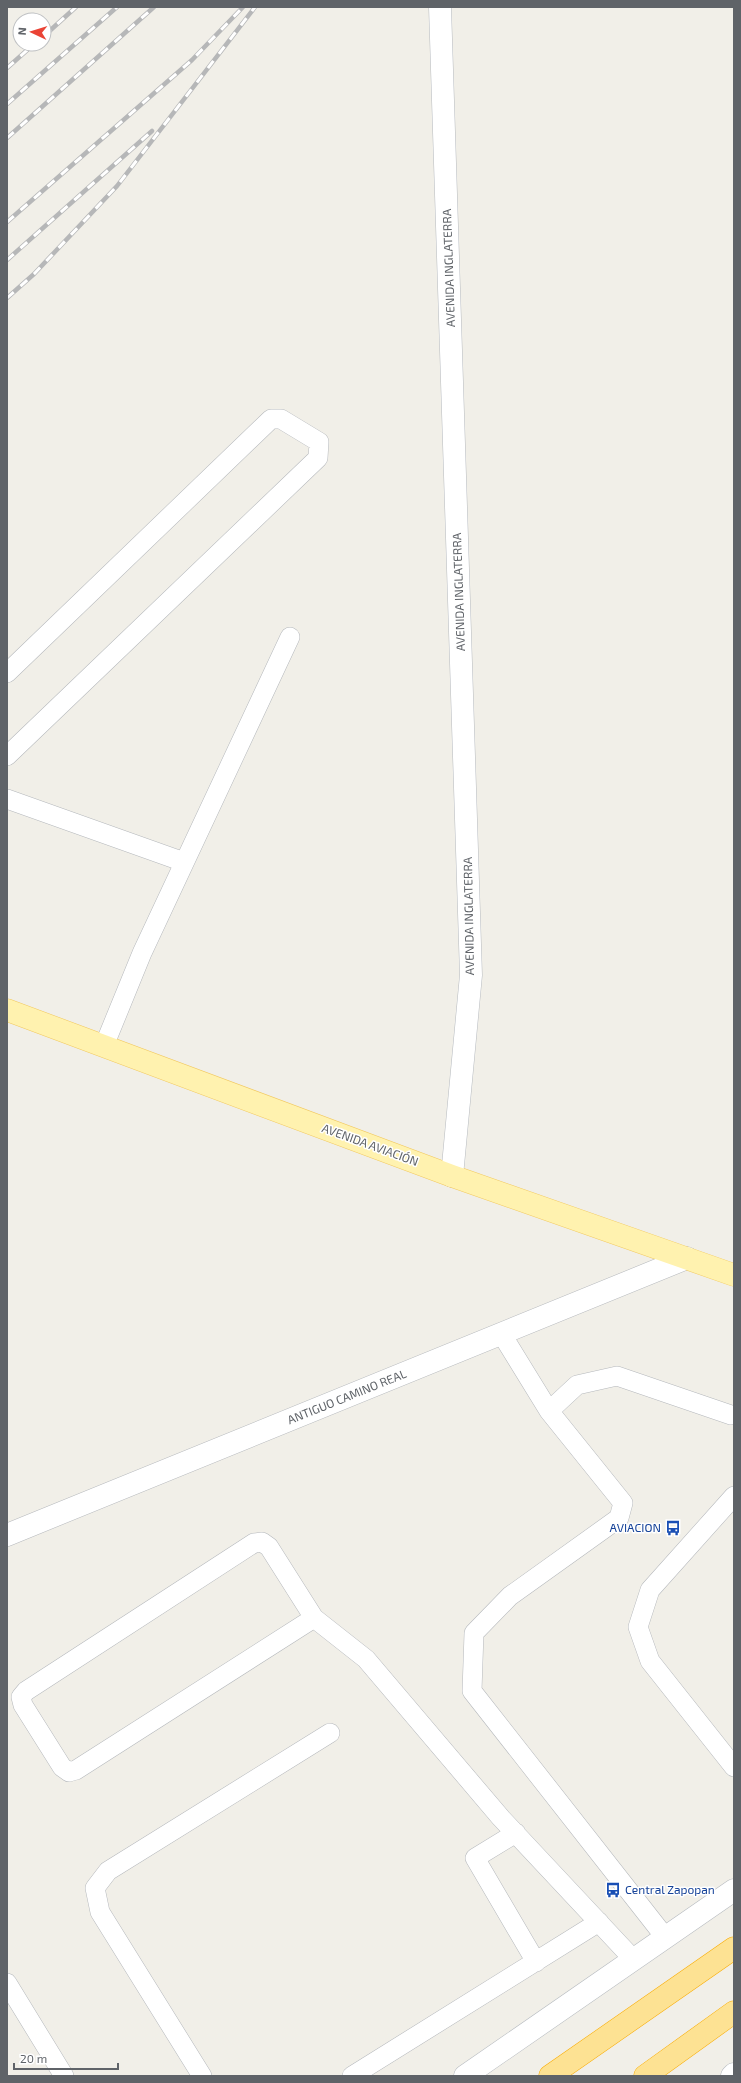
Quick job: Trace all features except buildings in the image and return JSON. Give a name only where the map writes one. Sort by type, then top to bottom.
[{"type":"highway","points":[[550,2076],[734,1948]]},
{"type":"highway","points":[[645,2076],[734,2012]]},
{"type":"main road","name":"AVENIDA AVIACIÓN","points":[[7,1010],[452,1176],[734,1275]]},
{"type":"street","name":"AVENIDA INGLATERRA","points":[[440,7],[471,975],[452,1176]]},
{"type":"street","name":"ANTIGUO CAMINO REAL","points":[[7,1535],[687,1258]]},
{"type":"street","points":[[465,2076],[734,1890]]},
{"type":"lane","points":[[7,673],[271,419],[281,419],[319,442],[318,458],[7,756]]},
{"type":"lane","points":[[104,1046],[142,953],[290,637]]},
{"type":"lane","points":[[7,799],[184,862]]},
{"type":"lane","points":[[501,1334],[549,1411],[623,1503],[619,1518],[510,1596],[474,1633],[472,1691],[665,1938]]},
{"type":"lane","points":[[549,1411],[577,1384],[617,1376],[731,1416]]},
{"type":"lane","points":[[734,1496],[650,1590],[638,1627],[650,1661],[734,1767]]},
{"type":"lane","points":[[314,1618],[76,1770],[69,1772],[62,1767],[23,1705],[21,1697],[26,1691],[254,1543],[262,1542],[269,1546],[314,1618],[366,1660],[516,1833],[634,1960]]},
{"type":"lane","points":[[202,2076],[100,1912],[94,1888],[108,1871],[330,1733]]},
{"type":"lane","points":[[516,1833],[475,1858],[536,1962]]},
{"type":"lane","points":[[352,2076],[599,1922]]},
{"type":"lane","points":[[7,1983],[64,2076]]},
{"type":"railway","points":[[52,29],[76,7]]},
{"type":"railway","points":[[7,104],[117,7]]},
{"type":"railway","points":[[7,138],[154,7]]},
{"type":"railway","points":[[7,222],[192,60],[243,7]]},
{"type":"railway","points":[[7,298],[34,274],[117,186],[255,7]]},
{"type":"railway","points":[[7,68],[25,52]]},
{"type":"railway","points":[[7,260],[152,131]]},
{"type":"place","name":"AVIACION","points":[[673,1528]]},
{"type":"place","name":"Central Zapopan","points":[[613,1890]]}]
